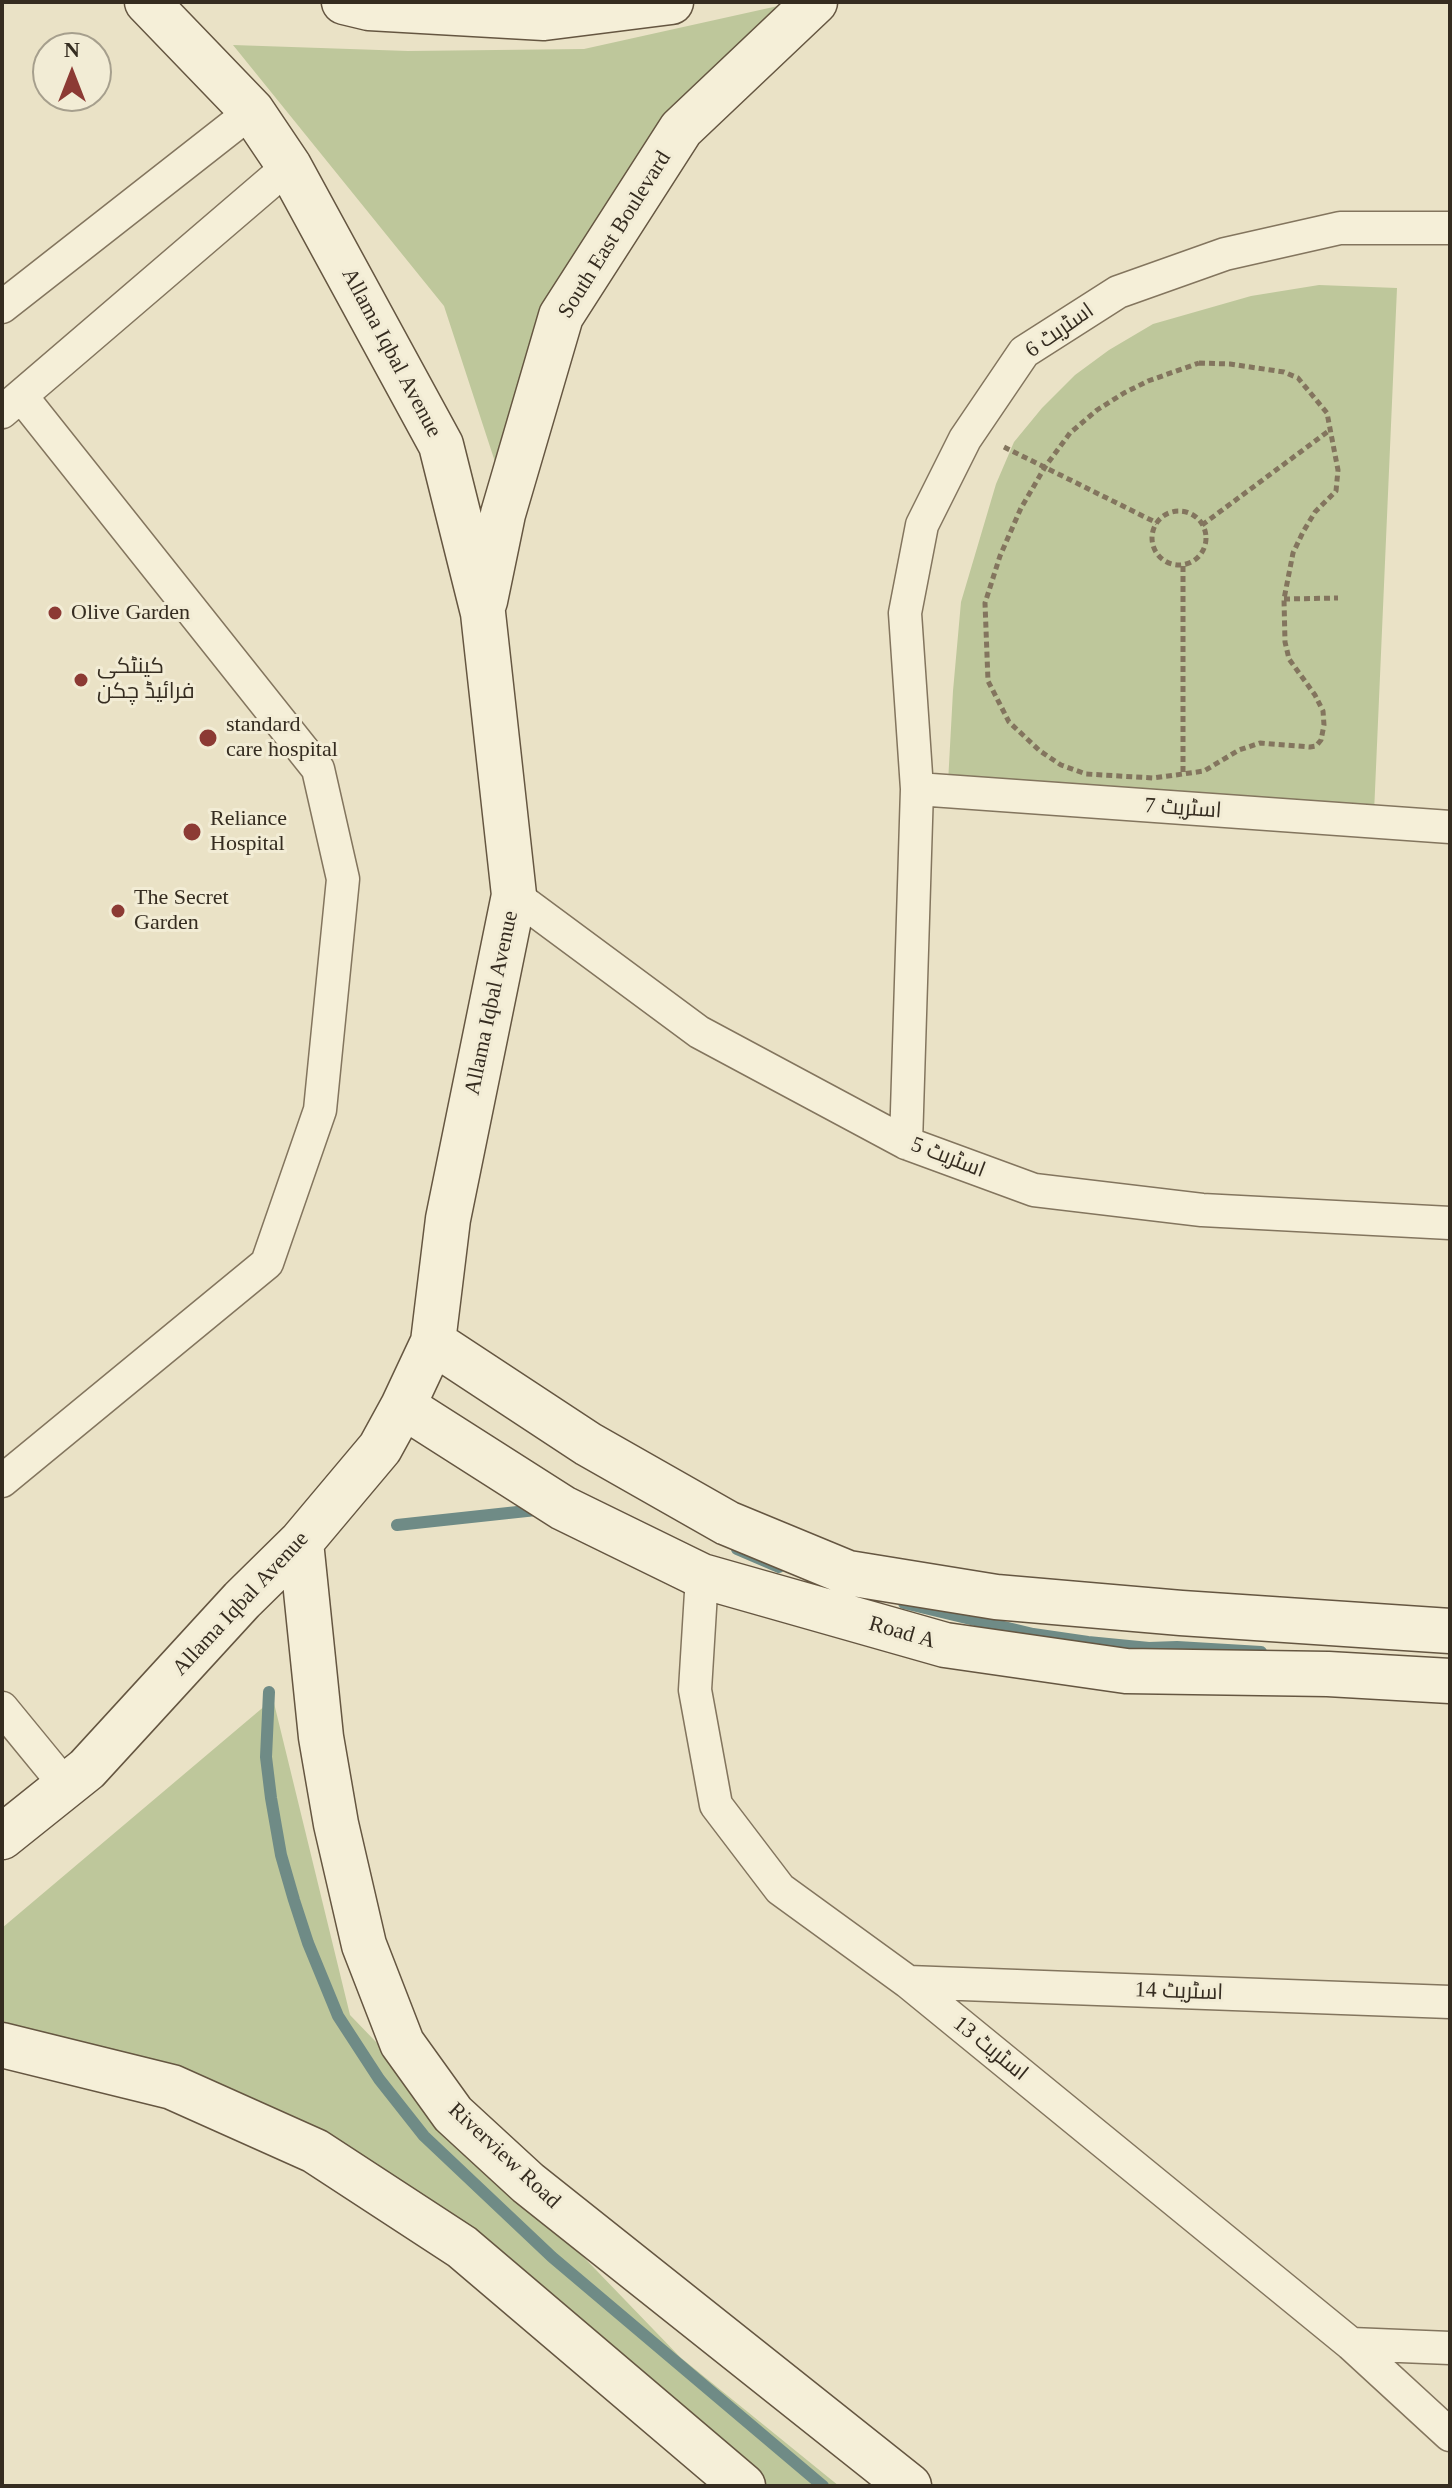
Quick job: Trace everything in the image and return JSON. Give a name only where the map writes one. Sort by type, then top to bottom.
[{"type":"street","name":"Allama Iqbal Avenue","points":[[2,1837],[87,1769],[242,1600],[301,1542],[380,1448],[403,1406],[433,1342],[448,1219],[514,895],[483,613],[441,445],[289,166],[252,111],[147,2]]},
{"type":"street","points":[[344,2],[369,8],[544,18],[671,2]]},
{"type":"street","name":"South East Boulevard","points":[[483,613],[503,514],[561,316],[681,129],[815,2]]},
{"type":"street","points":[[2,307],[252,111]]},
{"type":"street","points":[[2,1481],[267,1263],[320,1110],[343,879],[318,769],[12,405],[289,166]]},
{"type":"street","name":"اسٹریٹ 6","points":[[906,1143],[917,789],[905,613],[922,525],[971,430],[1024,352],[1118,292],[1225,254],[1340,228],[1450,228]]},
{"type":"street","name":"اسٹریٹ 7","points":[[917,789],[1450,827]]},
{"type":"street","name":"اسٹریٹ 5","points":[[514,895],[699,1032],[906,1143],[1034,1190],[1202,1210],[1450,1223]]},
{"type":"street","points":[[433,1342],[588,1444],[727,1523],[848,1573],[996,1597],[1197,1615],[1450,1631]]},
{"type":"street","name":"Road A","points":[[403,1406],[563,1508],[702,1576],[945,1645],[1111,1669],[1328,1674],[1450,1681]]},
{"type":"street","name":"Riverview Road","points":[[301,1542],[321,1737],[336,1824],[364,1945],[402,2043],[453,2114],[528,2183],[909,2486]]},
{"type":"street","name":"اسٹریٹ 13","points":[[702,1576],[695,1690],[716,1805],[780,1889],[908,1982],[1351,2344],[1450,2435]]},
{"type":"street","points":[[2,1708],[66,1786]]},
{"type":"street","name":"اسٹریٹ 14","points":[[908,1982],[1450,2002]]},
{"type":"street","points":[[2,2045],[172,2087],[315,2151],[462,2247],[743,2486]]},
{"type":"street","points":[[1351,2344],[1450,2348]]},
{"type":"path","points":[[1199,363],[1255,367],[1298,378],[1327,413],[1338,470],[1336,491],[1315,512],[1293,553],[1284,599],[1289,659],[1323,711],[1324,725],[1321,740],[1316,746],[1260,743],[1239,750],[1204,771],[1153,778],[1086,774],[1061,765],[1040,751],[1009,722],[988,681],[985,603],[1000,556],[1021,508],[1045,467],[1070,433],[1097,410],[1148,381],[1199,363]]},
{"type":"path","points":[[971,430],[1157,523]]},
{"type":"path","points":[[1202,525],[1331,430]]},
{"type":"path","points":[[1180,511],[1197,517],[1206,541],[1204,549],[1199,556],[1183,565],[1167,562],[1155,549],[1153,531],[1157,523],[1163,517],[1180,511]]},
{"type":"path","points":[[1183,565],[1183,809]]},
{"type":"path","points":[[1284,599],[1338,598]]},
{"type":"green space","points":[[796,2],[633,185],[497,468],[444,306],[233,45],[408,51],[584,49]]},
{"type":"green space","points":[[1319,285],[1397,288],[1374,813],[948,783],[961,602],[996,484],[1014,442],[1075,375],[1153,324],[1251,296]]},
{"type":"green space","points":[[273,1699],[350,2015],[680,2357],[839,2486],[752,2486],[257,2104],[2,2025],[2,1928]]},
{"type":"waterway","points":[[397,1525],[536,1510]]},
{"type":"waterway","points":[[737,1549],[779,1567]]},
{"type":"waterway","points":[[904,1603],[1033,1634],[1088,1642],[1149,1648],[1261,1652]]},
{"type":"waterway","points":[[269,1692],[266,1757],[281,1855],[308,1943],[338,2016],[379,2079],[424,2136],[552,2257],[823,2486]]},
{"type":"place","name":"Olive Garden","points":[[55,613]]},
{"type":"place","name":"کینٹکی فرائیڈ چکن","points":[[81,680]]},
{"type":"place","name":"standard care hospital","points":[[208,738]]},
{"type":"place","name":"Reliance Hospital","points":[[192,832]]},
{"type":"place","name":"The Secret Garden","points":[[118,911]]}]
